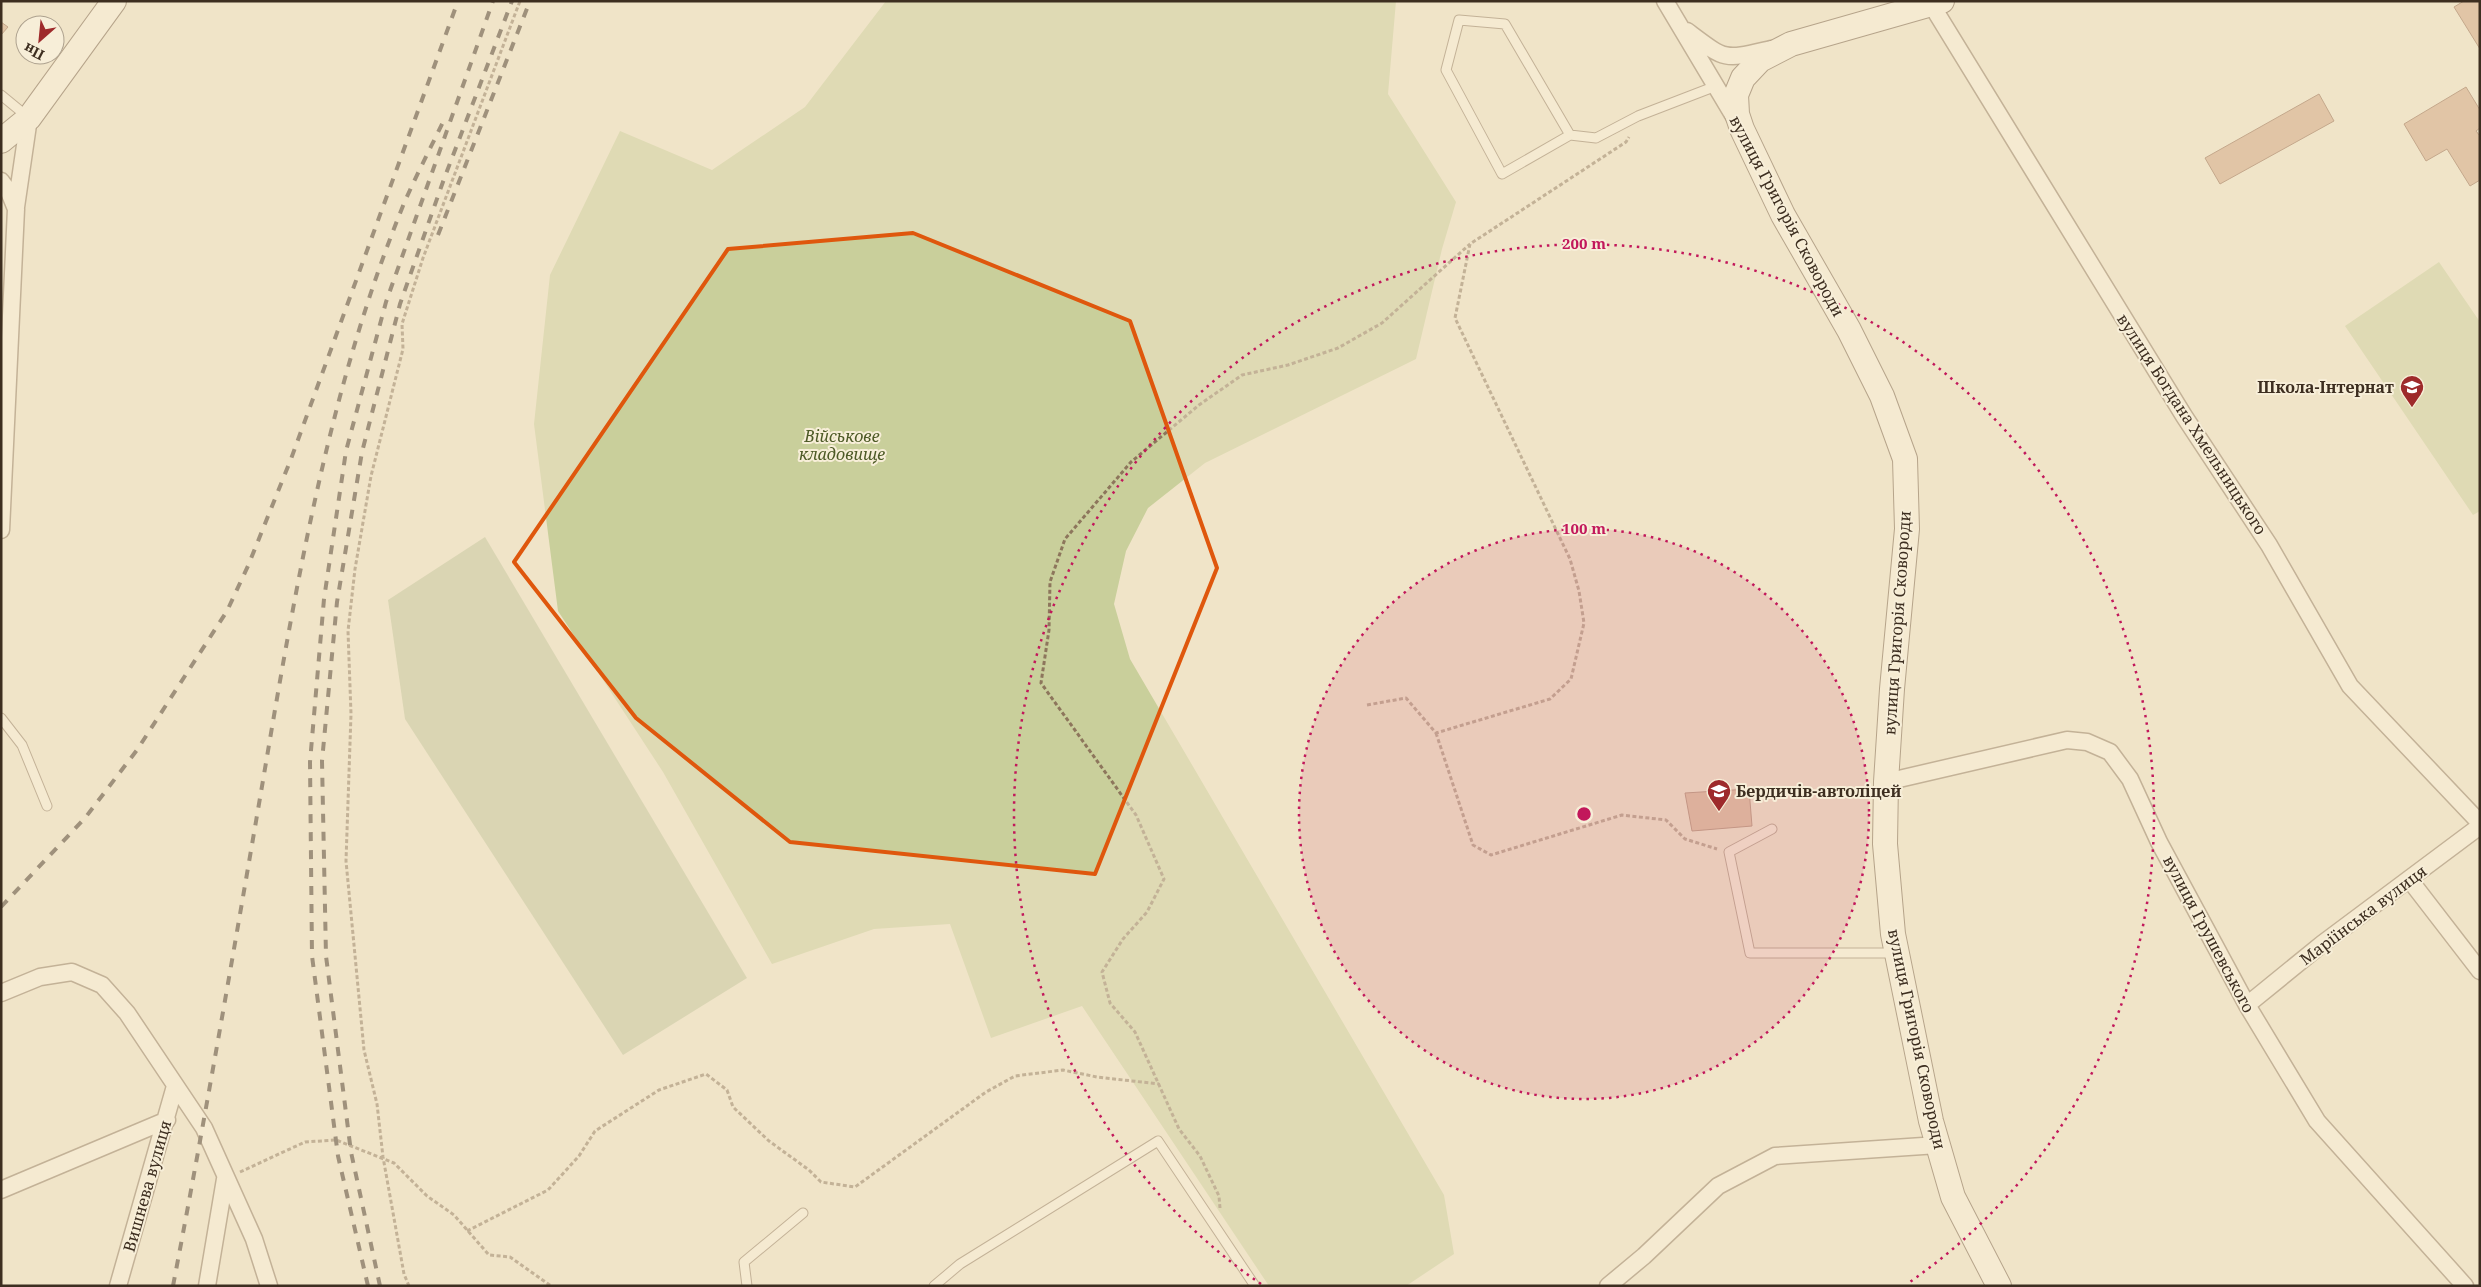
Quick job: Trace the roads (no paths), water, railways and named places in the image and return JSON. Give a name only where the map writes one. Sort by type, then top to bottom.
[{"type":"main road","points":[[1,141],[29,118],[114,1]]},
{"type":"main road","points":[[1742,129],[1735,102],[1743,78],[1760,60],[1791,44],[1936,3]]},
{"type":"main road","name":"вулиця Григорія Сковороди","points":[[1742,129],[1783,215],[1849,330],[1882,396],[1905,459],[1907,529],[1892,689],[1886,782],[1885,844],[1897,953],[1912,1035],[1938,1145],[1953,1197],[1999,1286]]},
{"type":"street","name":"вулиця Григорія Сковороди","points":[[1666,1],[1742,129]]},
{"type":"street","name":"вулиця Богдана Хмельницького","points":[[1936,3],[2184,416],[2269,545],[2350,686],[2480,825]]},
{"type":"street","points":[[1680,26],[1717,53],[1726,57],[1734,58],[1791,44]]},
{"type":"street","points":[[1,530],[8,238],[16,210],[29,118]]},
{"type":"street","points":[[1,181],[10,192],[16,210]]},
{"type":"street","name":"вулиця Грушевського","points":[[1886,782],[2067,740],[2087,742],[2110,752],[2130,779],[2159,842],[2246,1005],[2317,1121],[2465,1286]]},
{"type":"street","name":"Маріїнська вулиця","points":[[2246,1005],[2322,944],[2480,825]]},
{"type":"street","points":[[2409,879],[2480,971]]},
{"type":"street","points":[[1,993],[40,976],[72,972],[102,986],[127,1014],[204,1128],[254,1239],[269,1286]]},
{"type":"street","name":"Вишнева вулиця","points":[[118,1286],[176,1086]]},
{"type":"street","points":[[1,1190],[167,1120]]},
{"type":"street","points":[[1608,1286],[1644,1256],[1718,1186],[1775,1156],[1938,1145]]},
{"type":"street","points":[[207,1286],[225,1178]]},
{"type":"lane","points":[[1570,135],[1505,24],[1459,20],[1446,70],[1502,174],[1570,135],[1596,138],[1638,116],[1716,86]]},
{"type":"lane","points":[[1,95],[29,118]]},
{"type":"lane","points":[[1,718],[22,745],[47,806]]},
{"type":"lane","points":[[1772,830],[1730,852],[1750,953],[1897,953]]},
{"type":"lane","points":[[934,1286],[960,1264],[1158,1140],[1255,1286]]},
{"type":"lane","points":[[747,1286],[744,1262],[803,1213]]},
{"type":"railway","points":[[1,907],[85,818],[137,750],[227,611],[248,566],[291,459],[458,1]]},
{"type":"railway","points":[[368,1286],[338,1156],[312,956],[310,762],[324,599],[346,451],[386,302],[493,1]]},
{"type":"railway","points":[[380,1286],[351,1152],[326,956],[322,761],[337,602],[362,452],[400,304],[444,179],[512,1]]},
{"type":"railway","points":[[438,235],[530,1]]},
{"type":"railway","points":[[173,1286],[218,1042],[286,647],[316,495],[354,346],[378,273],[405,201],[444,120]]},
{"type":"place","name":"Школа-Інтернат","points":[[2412,408]]},
{"type":"place","name":"Бердичів-автоліцей","points":[[1719,812]]},
{"type":"park label","name":"Військове кладовище","points":[[842,445]]}]
